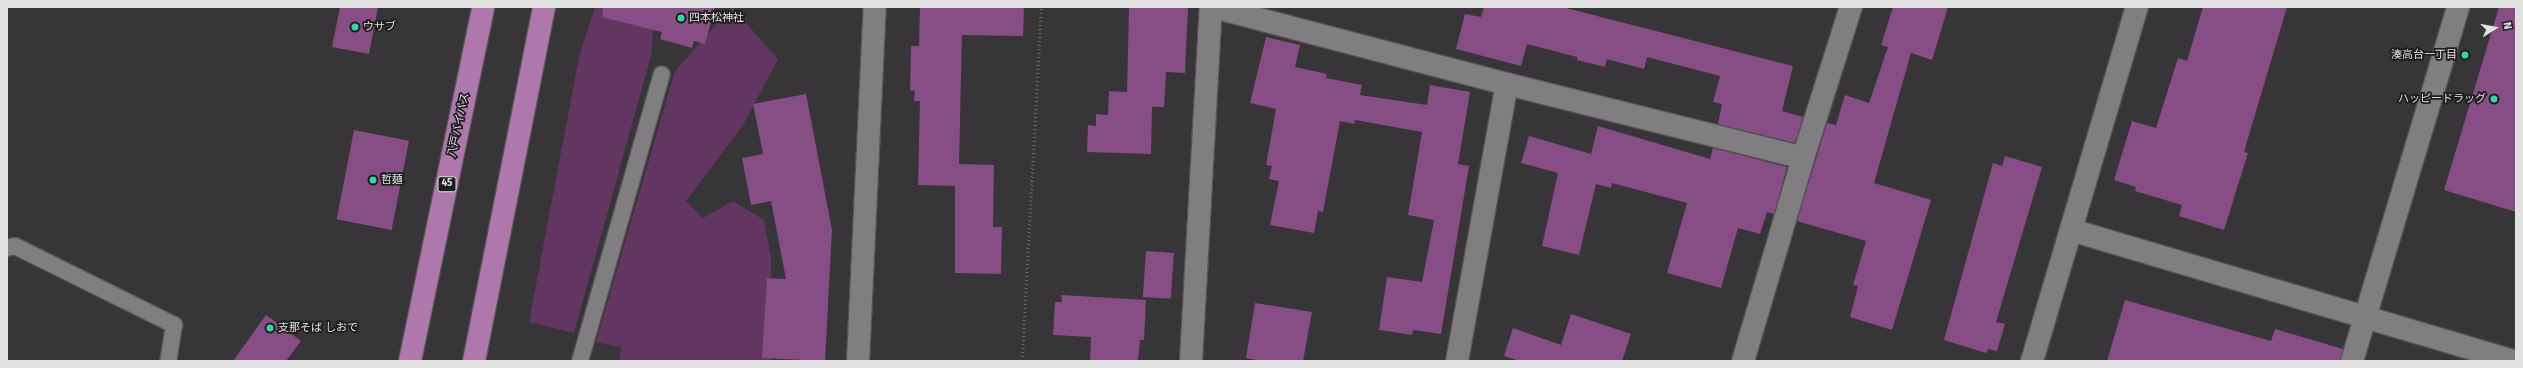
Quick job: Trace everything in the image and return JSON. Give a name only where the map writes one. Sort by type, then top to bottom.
[{"type":"highway","name":"八戸バイパス","points":[[410,361],[483,7]]},
{"type":"highway","points":[[474,361],[544,7]]},
{"type":"street","points":[[858,361],[875,7]]},
{"type":"street","points":[[1191,361],[1212,7],[1507,84],[1803,158]]},
{"type":"street","points":[[1743,361],[1803,158],[1851,7]]},
{"type":"street","points":[[2032,361],[2137,7]]},
{"type":"street","points":[[2352,361],[2458,7]]},
{"type":"street","points":[[1457,361],[1507,84]]},
{"type":"street","points":[[2071,230],[2514,361]]},
{"type":"lane","points":[[580,361],[662,74]]},
{"type":"lane","points":[[7,248],[15,246],[174,325],[168,361]]},
{"type":"path","points":[[1022,361],[1041,7]]},
{"type":"shaded area","points":[[595,7],[659,7],[652,37],[652,52],[574,333],[529,322],[579,57]]},
{"type":"shaded area","points":[[732,7],[778,59],[743,125],[686,201],[703,218],[733,201],[764,220],[771,257],[771,361],[619,361],[621,347],[596,342],[675,71]]},
{"type":"building","name":"ウサブ","points":[[340,7],[378,7],[369,54],[332,47]]},
{"type":"building","name":"四本松神社","points":[[603,7],[715,7],[705,44],[694,41],[692,48],[660,39],[662,32],[602,17]]},
{"type":"building","points":[[920,7],[1024,7],[1023,36],[962,35],[959,164],[994,165],[993,227],[1002,227],[1001,274],[955,273],[955,186],[918,185],[920,101],[914,101],[915,91],[910,90],[911,46],[919,46]]},
{"type":"building","points":[[1129,7],[1188,7],[1185,73],[1166,72],[1164,107],[1152,107],[1151,154],[1087,152],[1088,125],[1096,126],[1096,114],[1108,115],[1109,91],[1127,92]]},
{"type":"building","points":[[1484,7],[1562,7],[1793,66],[1782,111],[1803,117],[1795,143],[1718,124],[1722,104],[1713,102],[1720,76],[1647,57],[1644,69],[1607,59],[1605,67],[1577,60],[1577,57],[1527,44],[1521,66],[1456,49],[1465,14],[1481,17]]},
{"type":"building","points":[[1893,7],[1948,7],[1932,60],[1911,53],[1874,183],[1931,200],[1892,330],[1850,317],[1858,286],[1853,285],[1866,241],[1797,221],[1827,123],[1836,125],[1845,95],[1869,103],[1888,47],[1881,45]]},
{"type":"building","points":[[2203,7],[2287,7],[2244,152],[2248,153],[2224,230],[2179,216],[2182,205],[2135,191],[2136,187],[2114,180],[2132,121],[2156,128],[2178,58],[2187,61]]},
{"type":"building","name":"ハッピードラッグ","points":[[2499,7],[2516,7],[2516,212],[2444,190]]},
{"type":"building","points":[[1266,37],[1300,45],[1295,67],[1327,74],[1326,78],[1362,85],[1360,95],[1427,105],[1430,85],[1470,92],[1458,164],[1469,166],[1441,334],[1413,330],[1412,335],[1379,330],[1387,277],[1422,282],[1434,220],[1408,215],[1422,132],[1355,120],[1354,124],[1340,121],[1323,212],[1318,211],[1314,233],[1270,225],[1279,181],[1269,179],[1272,166],[1266,165],[1276,109],[1250,103]]},
{"type":"building","points":[[806,94],[832,230],[825,361],[762,358],[767,278],[786,279],[771,201],[751,205],[742,158],[763,154],[753,104]]},
{"type":"building","points":[[1598,126],[1710,159],[1713,148],[1787,167],[1774,214],[1767,212],[1760,234],[1738,228],[1721,288],[1667,273],[1687,203],[1612,183],[1611,188],[1596,184],[1579,255],[1542,246],[1558,173],[1521,163],[1529,136],[1591,154]]},
{"type":"building","name":"哲麺","points":[[354,130],[409,141],[392,230],[337,219]]},
{"type":"building","points":[[2005,156],[2042,167],[1996,322],[2005,324],[1997,351],[1988,349],[1986,353],[1944,340],[1993,163],[2002,166]]},
{"type":"building","points":[[1146,251],[1174,253],[1171,299],[1143,297]]},
{"type":"building","points":[[1061,295],[1146,300],[1144,340],[1140,340],[1138,361],[1090,361],[1091,337],[1053,335],[1055,302],[1062,302]]},
{"type":"building","points":[[2125,300],[2271,341],[2275,329],[2343,349],[2340,361],[2107,361]]},
{"type":"building","points":[[1255,303],[1312,312],[1303,361],[1262,361],[1246,358]]},
{"type":"building","points":[[1571,314],[1631,334],[1622,361],[1520,361],[1504,356],[1513,328],[1561,345]]},
{"type":"building","name":"支那そば しおで","points":[[266,315],[301,341],[286,361],[233,361]]},
{"type":"place","name":"四本松神社","points":[[681,18]]},
{"type":"place","name":"ウサブ","points":[[355,27]]},
{"type":"place","name":"湊高台一丁目","points":[[2465,55]]},
{"type":"place","name":"ハッピードラッグ","points":[[2494,99]]},
{"type":"place","name":"哲麺","points":[[373,180]]},
{"type":"place","name":"支那そば しおで","points":[[270,328]]}]
